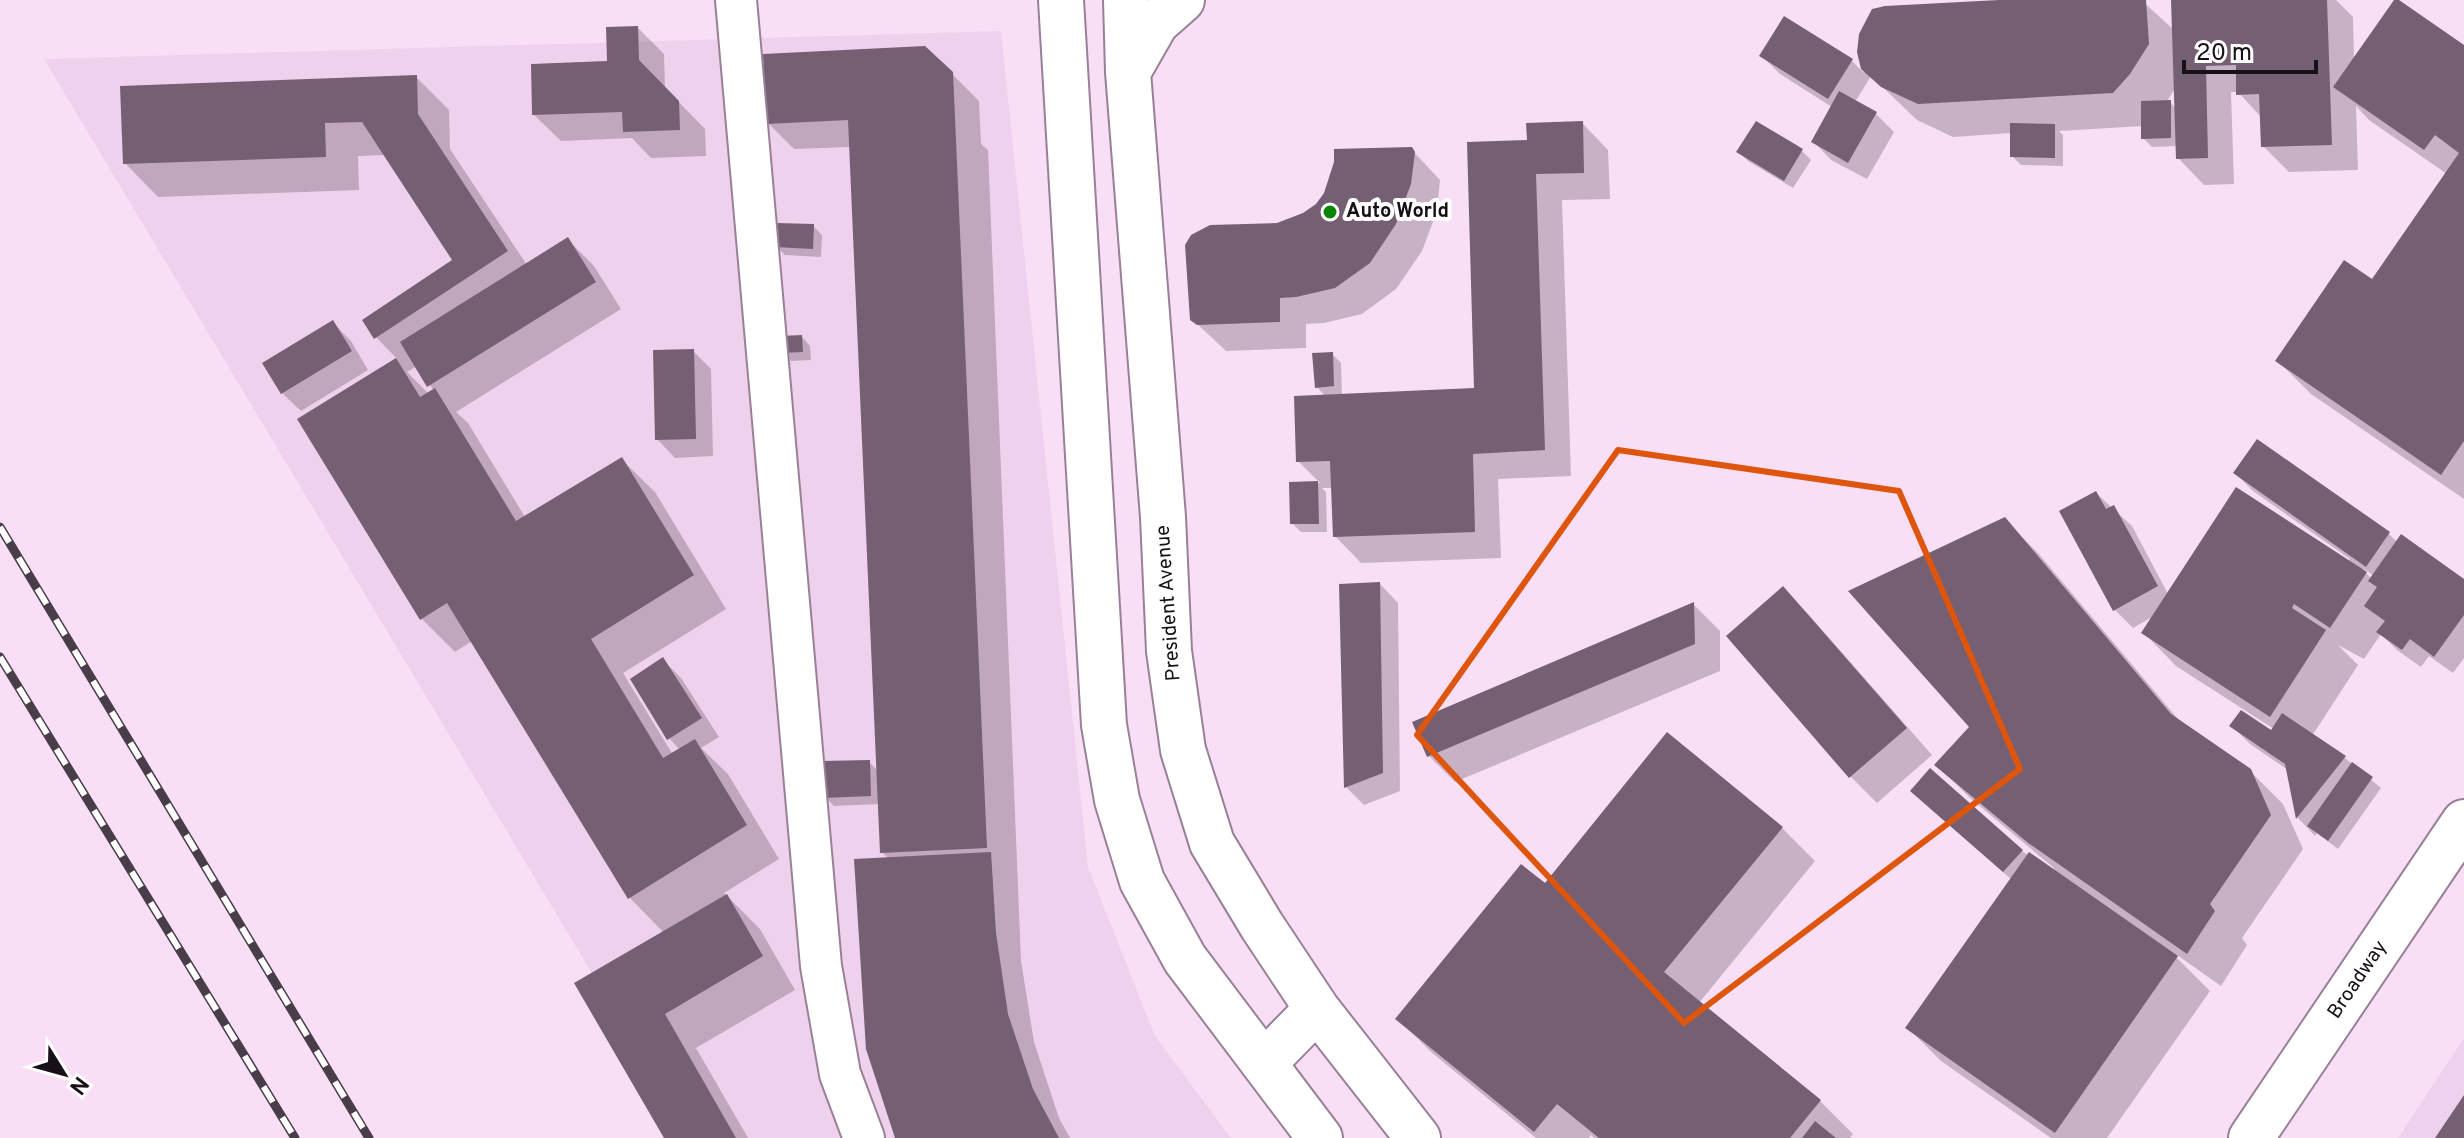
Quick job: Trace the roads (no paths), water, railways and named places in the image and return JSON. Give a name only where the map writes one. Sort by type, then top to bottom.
[{"type":"main road","points":[[1061,0],[1104,725],[1117,800],[1142,881],[1185,959],[1318,1137]]},
{"type":"main road","name":"President Avenue","points":[[1126,0],[1128,72],[1163,517],[1169,651],[1183,750],[1212,843],[1262,926],[1317,1009],[1418,1138]]},
{"type":"main road","points":[[1128,72],[1156,23],[1182,0]]},
{"type":"main road","points":[[1082,349],[1149,348]]},
{"type":"main road","name":"Broadway","points":[[2251,1138],[2464,822]]},
{"type":"main road","points":[[1264,1063],[1317,1009]]},
{"type":"street","points":[[736,0],[821,966],[840,1074],[864,1138]]},
{"type":"railway","points":[[0,527],[369,1138]]},
{"type":"railway","points":[[0,657],[295,1138]]},
{"type":"place","name":"Auto World","points":[[1330,212]]}]
